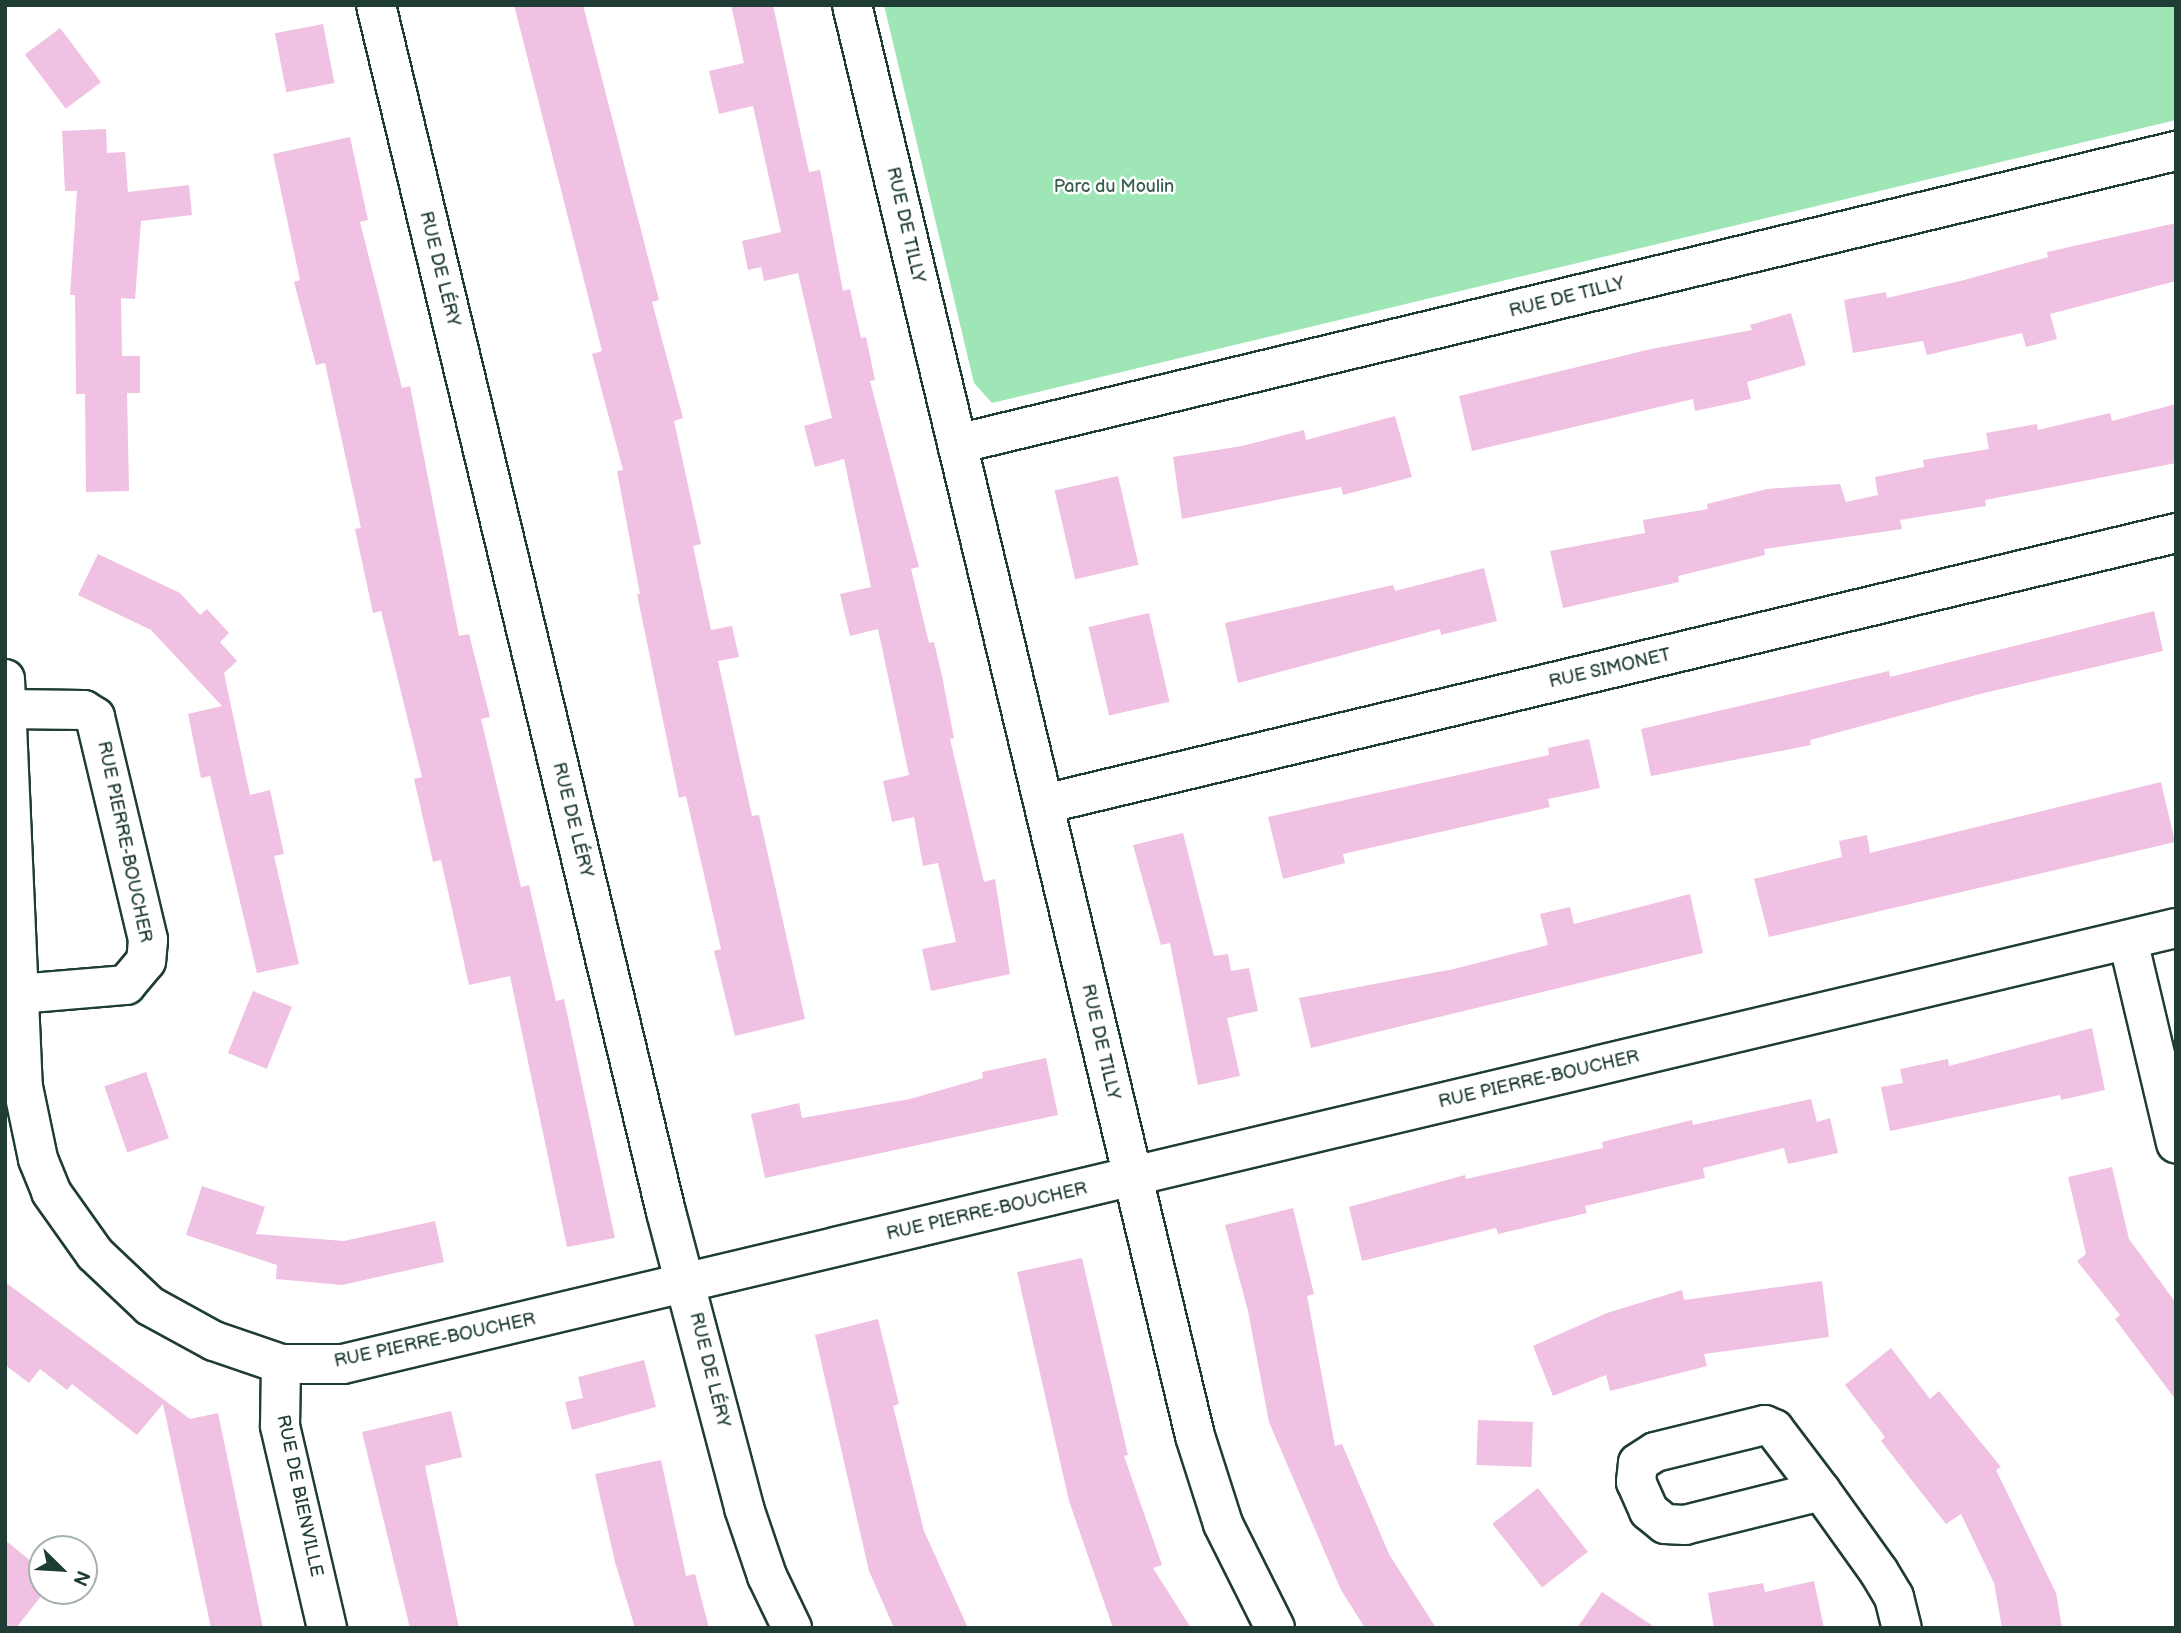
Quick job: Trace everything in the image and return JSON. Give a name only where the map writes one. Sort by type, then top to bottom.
[{"type":"street","name":"RUE DE LÉRY","points":[[376,5],[744,1508],[767,1576],[792,1628]]},
{"type":"street","name":"RUE DE TILLY","points":[[852,5],[1131,1177],[1206,1476],[1241,1567],[1275,1628]]},
{"type":"street","name":"RUE DE TILLY","points":[[957,444],[2176,151]]},
{"type":"street","name":"RUE SIMONET","points":[[1044,804],[2176,533]]},
{"type":"street","name":"RUE PIERRE-BOUCHER","points":[[19,994],[127,985],[146,961],[148,940],[95,717],[84,710],[6,694],[19,994],[29,1124],[51,1192],[94,1254],[150,1306],[214,1341],[281,1364],[343,1364],[2176,928]]},
{"type":"street","points":[[2128,940],[2176,1143]]},
{"type":"street","name":"RUE DE BIENVILLE","points":[[281,1364],[280,1426],[327,1628]]},
{"type":"street","points":[[1821,1492],[1894,1597],[1902,1628]]},
{"type":"green space","name":"Parc du Moulin","points":[[884,5],[2176,5],[2176,120],[992,403],[974,383]]},
{"type":"building","points":[[514,5],[583,5],[659,300],[652,302],[683,418],[674,421],[701,544],[693,546],[711,630],[732,626],[739,657],[718,661],[752,816],[759,815],[805,1019],[735,1036],[714,951],[721,949],[686,796],[679,798],[637,594],[640,594],[617,471],[623,470],[592,354],[602,351]]},
{"type":"building","points":[[731,5],[773,5],[809,172],[820,170],[843,291],[850,289],[861,338],[866,337],[875,380],[870,381],[919,567],[911,569],[929,643],[934,642],[942,676],[954,738],[950,739],[984,882],[995,879],[1010,974],[931,991],[922,949],[956,942],[938,863],[923,866],[914,817],[892,822],[883,781],[909,775],[878,629],[850,636],[840,594],[871,587],[844,459],[815,467],[804,426],[832,418],[798,273],[764,281],[761,267],[748,270],[742,241],[781,232],[753,106],[719,114],[709,71],[744,63]]},
{"type":"building","points":[[323,24],[334,83],[286,92],[275,33]]},
{"type":"building","points":[[60,28],[101,82],[66,109],[25,54]]},
{"type":"building","points":[[106,129],[107,153],[125,152],[128,192],[189,185],[192,215],[141,221],[135,299],[121,298],[122,356],[140,356],[140,393],[127,393],[129,491],[86,492],[85,394],[76,394],[75,295],[70,295],[77,191],[65,191],[62,131]]},
{"type":"building","points":[[350,137],[368,220],[360,222],[402,388],[410,386],[459,636],[469,634],[490,717],[481,719],[521,887],[529,885],[556,1001],[564,999],[615,1238],[567,1247],[510,976],[469,985],[441,860],[433,862],[414,779],[422,777],[381,611],[373,613],[355,529],[361,528],[325,363],[316,365],[294,282],[300,280],[273,154]]},
{"type":"building","points":[[2176,223],[2176,281],[2050,314],[2057,339],[2026,347],[2022,333],[1927,355],[1923,341],[1853,353],[1844,300],[1886,292],[1887,298],[2048,257],[2047,252]]},
{"type":"building","points":[[1791,313],[1806,365],[1747,382],[1751,399],[1695,411],[1693,399],[1472,451],[1459,396],[1651,349],[1752,330],[1750,325]]},
{"type":"building","points":[[2176,404],[2176,463],[1985,500],[1986,506],[1900,520],[1902,529],[1764,549],[1765,555],[1678,576],[1679,582],[1563,608],[1550,551],[1645,533],[1643,520],[1708,509],[1707,504],[1767,489],[1840,484],[1846,502],[1878,495],[1875,477],[1924,467],[1923,460],[1989,449],[1986,433],[2037,424],[2038,430],[2110,413],[2112,421]]},
{"type":"building","points":[[1395,416],[1412,477],[1343,495],[1341,487],[1182,519],[1173,457],[1242,446],[1304,430],[1306,440]]},
{"type":"building","points":[[1118,476],[1138,565],[1075,579],[1055,491]]},
{"type":"building","points":[[98,554],[180,593],[200,615],[207,609],[229,633],[220,642],[237,661],[224,673],[250,795],[270,790],[284,854],[274,856],[299,964],[257,973],[210,776],[201,778],[188,714],[222,706],[151,630],[78,595]]},
{"type":"building","points":[[1484,568],[1497,621],[1441,635],[1440,629],[1238,683],[1225,623],[1393,585],[1395,591]]},
{"type":"building","points":[[2154,611],[2163,651],[1980,694],[1810,740],[1811,745],[1651,776],[1641,729],[1889,671],[1890,677]]},
{"type":"building","points":[[1149,613],[1169,702],[1109,716],[1089,627]]},
{"type":"building","points":[[1589,739],[1600,788],[1548,799],[1550,807],[1343,854],[1345,863],[1283,879],[1268,817],[1549,755],[1548,748]]},
{"type":"building","points":[[2161,782],[2175,842],[1769,937],[1754,879],[1842,857],[1839,841],[1867,835],[1870,853]]},
{"type":"building","points":[[1183,833],[1214,956],[1228,954],[1231,971],[1249,968],[1258,1011],[1227,1018],[1240,1076],[1198,1085],[1170,943],[1161,945],[1133,845]]},
{"type":"building","points":[[1690,894],[1703,953],[1311,1048],[1299,998],[1454,969],[1548,945],[1540,914],[1570,907],[1574,924]]},
{"type":"building","points":[[253,991],[292,1007],[267,1069],[228,1053]]},
{"type":"building","points":[[2092,1028],[2105,1090],[2061,1100],[2060,1095],[1890,1131],[1881,1087],[1903,1083],[1900,1069],[1948,1059],[1949,1066]]},
{"type":"building","points":[[1046,1058],[1058,1115],[765,1178],[751,1114],[799,1103],[802,1118],[910,1099],[983,1078],[982,1072]]},
{"type":"building","points":[[146,1072],[169,1138],[127,1153],[104,1086]]},
{"type":"building","points":[[1811,1099],[1817,1122],[1830,1118],[1838,1153],[1788,1164],[1784,1148],[1703,1168],[1705,1178],[1585,1206],[1587,1213],[1498,1234],[1496,1228],[1362,1261],[1349,1207],[1465,1175],[1466,1179],[1603,1148],[1602,1142],[1692,1120],[1693,1125]]},
{"type":"building","points":[[2112,1167],[2129,1239],[2176,1303],[2176,1400],[2115,1319],[2120,1315],[2077,1261],[2086,1254],[2068,1177]]},
{"type":"building","points":[[202,1186],[265,1207],[256,1234],[344,1241],[435,1221],[444,1262],[342,1285],[276,1279],[277,1265],[186,1235]]},
{"type":"building","points":[[1293,1208],[1314,1294],[1307,1296],[1335,1446],[1342,1444],[1389,1554],[1436,1628],[1365,1628],[1341,1590],[1269,1422],[1248,1311],[1225,1225]]},
{"type":"building","points":[[1082,1258],[1128,1455],[1124,1456],[1162,1565],[1153,1568],[1191,1628],[1113,1628],[1069,1501],[1017,1272]]},
{"type":"building","points":[[1822,1281],[1829,1337],[1704,1354],[1707,1366],[1610,1391],[1606,1375],[1553,1396],[1533,1346],[1607,1313],[1682,1290],[1684,1300]]},
{"type":"building","points":[[5,1282],[190,1419],[218,1413],[263,1628],[211,1628],[163,1404],[137,1435],[72,1384],[67,1390],[40,1369],[29,1383],[5,1365]]},
{"type":"building","points":[[878,1319],[899,1404],[893,1406],[924,1531],[968,1628],[894,1628],[869,1571],[815,1335]]},
{"type":"building","points":[[1891,1348],[1930,1399],[1939,1391],[2001,1467],[1996,1470],[2056,1593],[2062,1628],[2002,1628],[1994,1583],[1961,1514],[1946,1524],[1881,1441],[1885,1437],[1845,1385]]},
{"type":"building","points":[[644,1360],[656,1407],[572,1430],[565,1402],[583,1398],[578,1377]]},
{"type":"building","points":[[451,1411],[462,1457],[425,1466],[459,1628],[410,1628],[362,1432]]},
{"type":"building","points":[[1478,1420],[1533,1422],[1531,1467],[1476,1465]]},
{"type":"building","points":[[661,1460],[686,1576],[695,1574],[709,1628],[635,1628],[615,1562],[595,1474]]},
{"type":"building","points":[[1538,1488],[1588,1552],[1542,1588],[1492,1524]]},
{"type":"building","points":[[5,1540],[28,1559],[28,1605],[34,1605],[16,1628],[5,1628]]},
{"type":"building","points":[[1814,1581],[1824,1628],[1714,1628],[1708,1593],[1763,1583],[1765,1592]]},
{"type":"building","points":[[1602,1592],[1656,1628],[1577,1628]]}]
